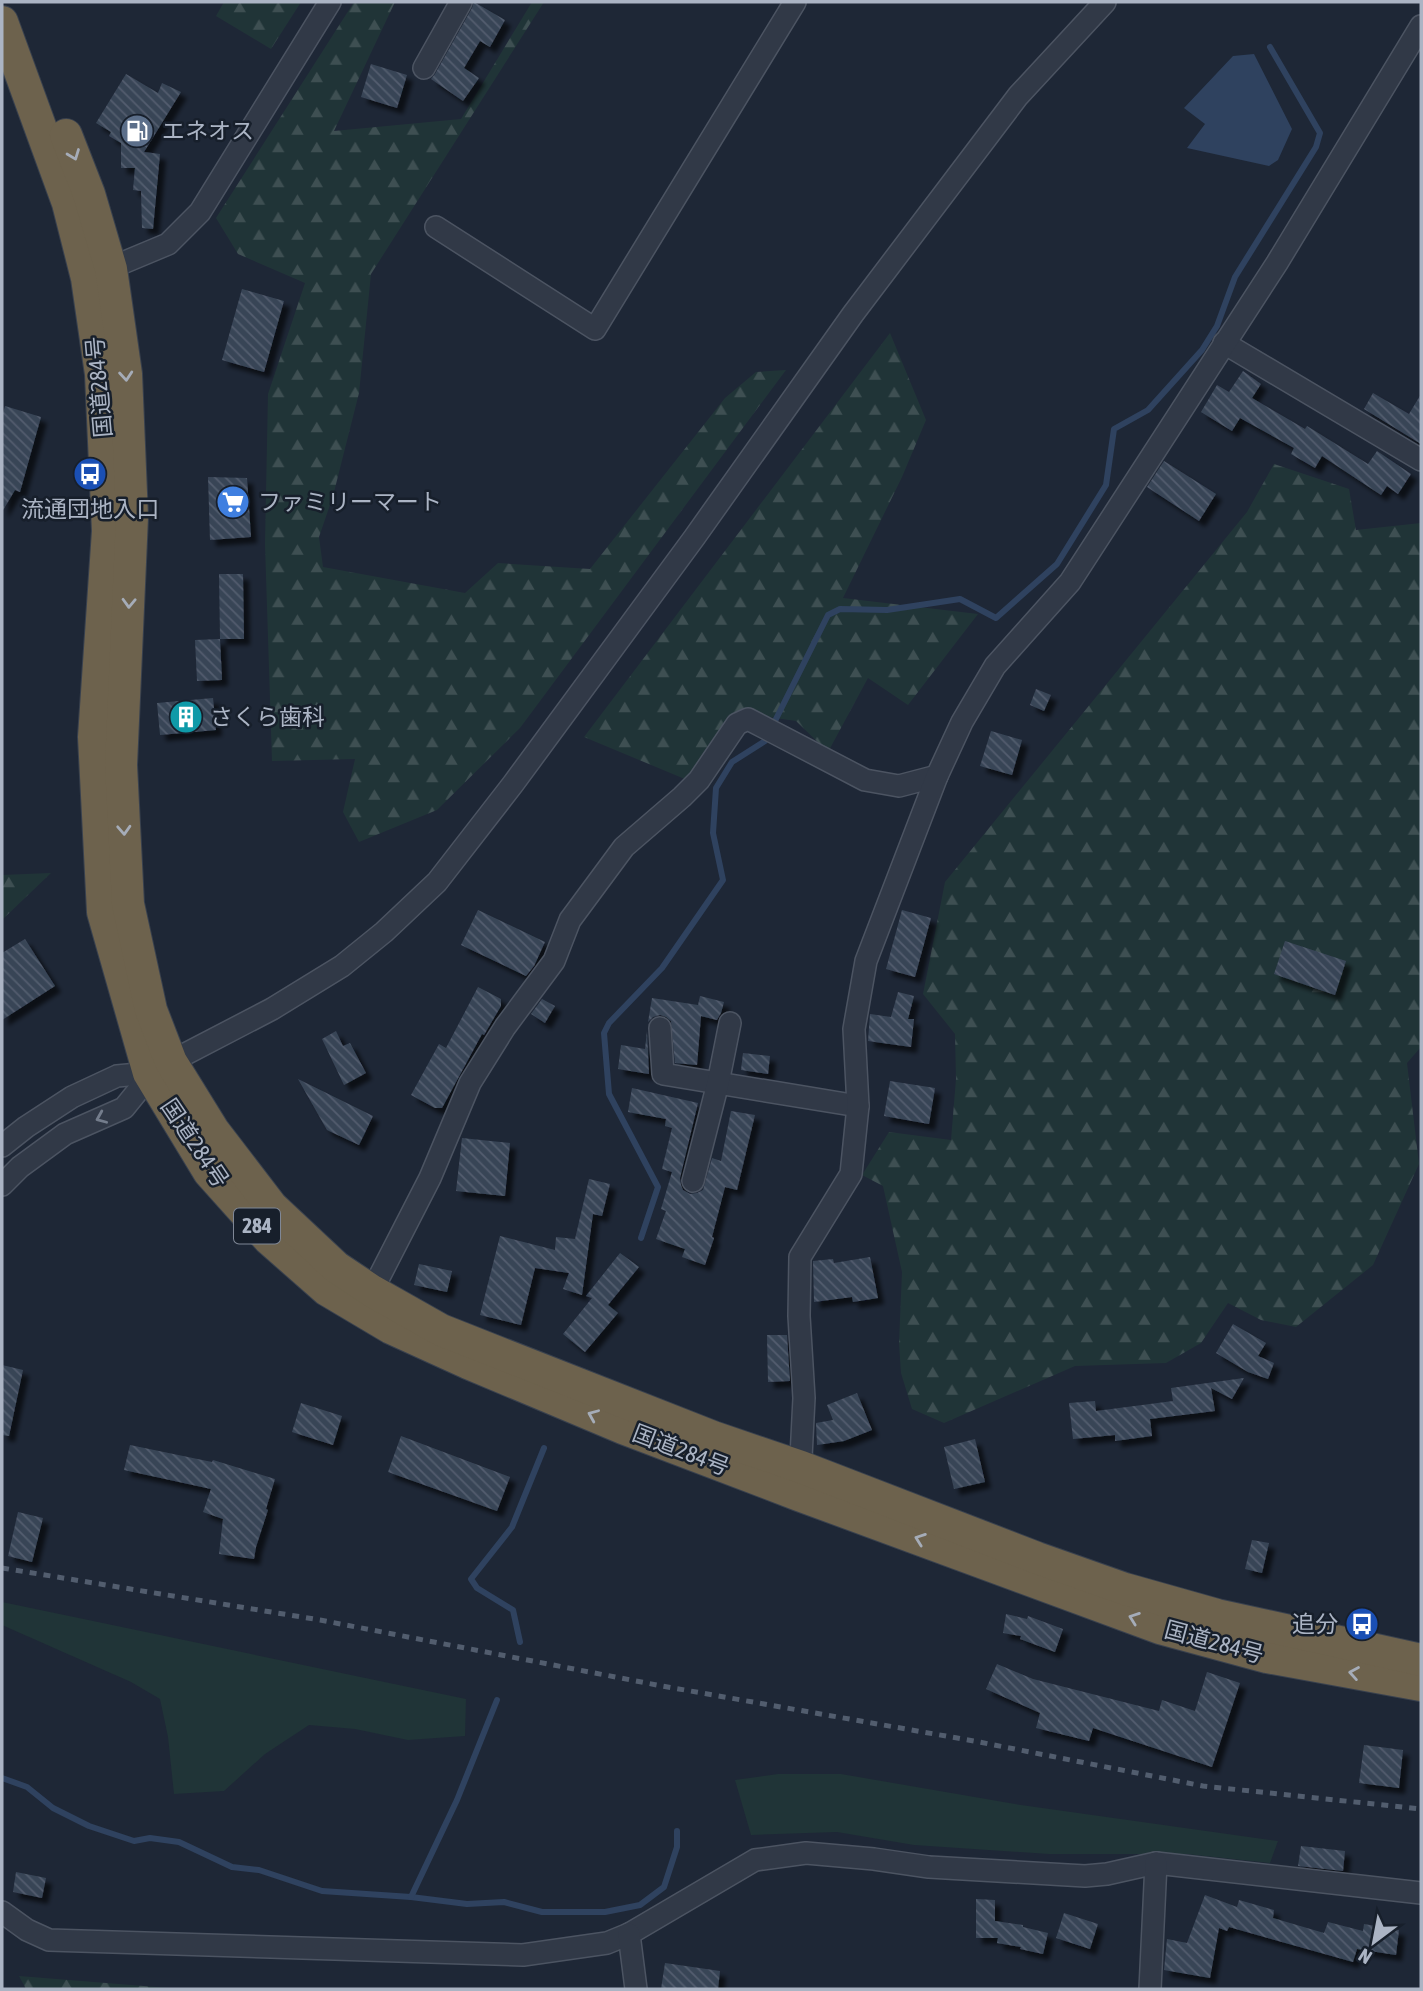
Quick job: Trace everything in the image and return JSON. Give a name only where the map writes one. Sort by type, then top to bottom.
[{"type":"highway","name":"国道284号","points":[[10,2],[89,194],[99,273],[126,374],[132,517],[121,765],[128,904],[151,1010],[160,1067],[209,1172],[269,1239],[327,1290],[391,1328],[624,1428],[800,1481],[1125,1589],[1217,1615],[1421,1660]]},
{"type":"highway","name":"国道284号","points":[[2,22],[68,203],[99,273]]},
{"type":"highway","name":"国道284号","points":[[160,1067],[213,1130],[272,1208],[336,1267],[441,1330],[713,1437],[800,1481],[1160,1628],[1266,1657],[1421,1685]]},
{"type":"street","points":[[99,273],[168,244],[200,212],[330,2]]},
{"type":"street","points":[[424,68],[461,2]]},
{"type":"street","points":[[436,227],[595,329],[795,2]]},
{"type":"street","points":[[2,1146],[72,1097],[117,1076],[160,1067],[272,1010],[342,966],[384,932],[437,881],[513,784],[694,538],[853,314],[1018,96],[1105,2]]},
{"type":"street","points":[[800,1481],[804,1398],[800,1257],[851,1174],[858,1106],[854,1029],[866,961],[937,776],[962,722],[995,666],[1070,582],[1277,263],[1421,26]]},
{"type":"street","points":[[1224,343],[1421,460]]},
{"type":"street","points":[[372,1291],[429,1178],[470,1083],[505,1027],[555,961],[570,920],[624,847],[699,779],[737,724],[748,719],[865,780],[899,786],[937,776]]},
{"type":"street","points":[[693,1181],[730,1023]]},
{"type":"street","points":[[660,1028],[663,1074],[858,1106]]},
{"type":"street","points":[[2,1185],[20,1167],[65,1134],[124,1108],[160,1067]]},
{"type":"street","points":[[2,1912],[27,1930],[49,1941],[523,1955],[607,1943],[629,1934],[755,1860],[806,1853],[929,1867],[1085,1876],[1156,1863],[1421,1893]]},
{"type":"street","points":[[1150,1989],[1156,1863]]},
{"type":"street","points":[[629,1934],[636,1989]]},
{"type":"green space","points":[[224,2],[301,2],[271,49],[216,16]]},
{"type":"green space","points":[[354,2],[395,2],[334,131],[461,119],[532,2],[544,2],[371,274],[359,393],[333,496],[319,537],[323,567],[465,593],[498,563],[590,569],[725,398],[756,372],[786,370],[520,728],[437,810],[359,842],[343,812],[355,759],[272,761],[265,544],[268,394],[305,283],[238,254],[216,218]]},
{"type":"green space","points":[[890,333],[926,420],[902,477],[843,598],[978,614],[908,705],[868,678],[828,752],[796,721],[736,712],[692,782],[584,737]]},
{"type":"green space","points":[[1274,464],[1349,489],[1356,530],[1421,523],[1421,1047],[1407,1063],[1419,1164],[1373,1265],[1296,1327],[1261,1320],[1228,1303],[1201,1343],[1166,1363],[1075,1366],[944,1423],[912,1409],[901,1373],[899,1343],[902,1272],[883,1186],[862,1175],[889,1132],[951,1140],[956,1079],[955,1034],[923,994],[945,882],[1247,512]]},
{"type":"green space","points":[[51,873],[4,918],[2,919],[2,875]]},
{"type":"green space","points":[[2,1602],[466,1699],[465,1736],[408,1740],[355,1729],[309,1725],[265,1754],[224,1791],[174,1794],[168,1737],[160,1699],[131,1682],[2,1625]]},
{"type":"green space","points":[[778,1774],[841,1774],[1021,1805],[1278,1841],[1270,1863],[1186,1854],[1049,1854],[914,1845],[837,1832],[751,1835],[735,1780]]},
{"type":"green space","points":[[19,1976],[181,1989],[26,1989]]},
{"type":"water","points":[[1254,54],[1292,129],[1278,160],[1269,166],[1187,148],[1205,124],[1184,108],[1233,56]]},
{"type":"building","points":[[474,2],[505,20],[490,47],[480,41],[464,68],[479,78],[463,101],[431,79]]},
{"type":"building","points":[[371,64],[407,75],[397,108],[361,97]]},
{"type":"building","points":[[126,74],[158,93],[162,83],[181,92],[144,152],[160,154],[153,229],[142,228],[141,191],[133,190],[135,168],[121,168],[121,143],[109,136],[111,132],[96,123]]},
{"type":"building","points":[[242,289],[284,301],[264,372],[222,360]]},
{"type":"building","points":[[1243,371],[1261,384],[1252,398],[1305,429],[1307,426],[1368,464],[1377,451],[1411,474],[1398,494],[1387,486],[1381,495],[1322,456],[1315,468],[1291,454],[1294,448],[1240,418],[1232,431],[1201,412],[1217,385],[1229,392]]},
{"type":"building","points":[[1373,393],[1409,414],[1421,394],[1421,444],[1364,409]]},
{"type":"building","points":[[5,406],[41,417],[20,492],[15,490],[2,512],[2,417]]},
{"type":"building","points":[[1164,461],[1216,494],[1199,521],[1147,487]]},
{"type":"building","points":[[208,477],[247,478],[251,537],[210,540]]},
{"type":"building","points":[[219,574],[243,574],[244,639],[220,639]]},
{"type":"building","points":[[220,639],[222,680],[197,681],[195,640]]},
{"type":"building","points":[[1036,689],[1051,695],[1044,711],[1030,705]]},
{"type":"building","name":"さくら歯科","points":[[213,698],[216,730],[160,735],[157,703]]},
{"type":"building","points":[[991,731],[1022,740],[1012,775],[980,766]]},
{"type":"building","points":[[478,910],[545,942],[534,966],[526,976],[461,945]]},
{"type":"building","points":[[902,910],[931,918],[915,977],[886,969]]},
{"type":"building","points":[[25,939],[55,986],[2,1020],[2,953]]},
{"type":"building","points":[[1285,941],[1346,961],[1335,995],[1274,974]]},
{"type":"building","points":[[478,987],[501,999],[501,1006],[484,1035],[482,1034],[442,1108],[435,1108],[411,1095],[439,1044],[446,1048]]},
{"type":"building","points":[[898,992],[914,996],[908,1019],[914,1019],[911,1047],[868,1041],[870,1014],[891,1017]]},
{"type":"building","points":[[700,996],[724,1002],[721,1013],[717,1020],[701,1016],[697,1065],[675,1063],[671,1021],[660,1015],[648,1022],[652,998],[698,1005]]},
{"type":"building","points":[[542,999],[555,1006],[545,1023],[531,1014]]},
{"type":"building","points":[[336,1031],[343,1046],[350,1043],[366,1073],[344,1085],[322,1039]]},
{"type":"building","points":[[647,1031],[649,1074],[618,1069],[621,1045],[645,1049]]},
{"type":"building","points":[[743,1053],[770,1056],[768,1074],[741,1070]]},
{"type":"building","points":[[298,1079],[373,1116],[359,1145],[327,1130]]},
{"type":"building","points":[[890,1081],[935,1088],[929,1124],[884,1116]]},
{"type":"building","points":[[632,1088],[698,1103],[680,1178],[683,1190],[690,1194],[703,1190],[712,1158],[721,1161],[731,1111],[755,1115],[737,1190],[725,1187],[705,1265],[682,1257],[685,1249],[656,1239],[666,1211],[661,1209],[672,1172],[662,1169],[672,1128],[665,1126],[666,1119],[628,1112]]},
{"type":"building","points":[[462,1138],[510,1143],[505,1196],[456,1191]]},
{"type":"building","points":[[589,1179],[610,1184],[602,1216],[593,1214],[582,1295],[563,1289],[569,1273],[535,1268],[521,1325],[480,1315],[500,1236],[555,1250],[556,1237],[575,1239]]},
{"type":"building","points":[[620,1253],[639,1267],[608,1305],[618,1313],[585,1352],[563,1334],[592,1298],[586,1296]]},
{"type":"building","points":[[870,1257],[878,1298],[853,1302],[852,1297],[814,1302],[813,1261],[833,1259],[834,1263]]},
{"type":"building","points":[[419,1264],[452,1271],[447,1292],[414,1285]]},
{"type":"building","points":[[1233,1324],[1266,1343],[1258,1356],[1274,1363],[1268,1379],[1248,1372],[1216,1353]]},
{"type":"building","points":[[767,1335],[787,1335],[790,1381],[768,1382]]},
{"type":"building","points":[[2,1365],[23,1370],[9,1436],[2,1435]]},
{"type":"building","points":[[1244,1378],[1232,1399],[1211,1388],[1215,1411],[1150,1419],[1152,1436],[1115,1441],[1115,1435],[1073,1439],[1069,1403],[1095,1401],[1096,1411],[1173,1401],[1171,1388]]},
{"type":"building","points":[[857,1393],[872,1430],[844,1441],[817,1445],[816,1423],[833,1420],[827,1405]]},
{"type":"building","points":[[301,1403],[342,1416],[333,1445],[292,1432]]},
{"type":"building","points":[[401,1436],[510,1477],[497,1511],[388,1472]]},
{"type":"building","points":[[975,1439],[985,1482],[954,1489],[944,1447]]},
{"type":"building","points":[[130,1445],[212,1462],[213,1460],[275,1479],[254,1559],[219,1554],[223,1519],[203,1512],[211,1489],[124,1470]]},
{"type":"building","points":[[18,1512],[43,1518],[32,1562],[8,1556]]},
{"type":"building","points":[[1252,1540],[1269,1543],[1262,1573],[1245,1569]]},
{"type":"building","points":[[1006,1614],[1027,1619],[1028,1616],[1063,1629],[1055,1652],[1020,1639],[1021,1636],[1003,1633]]},
{"type":"building","points":[[997,1664],[1033,1679],[1159,1711],[1162,1700],[1195,1711],[1207,1672],[1240,1683],[1212,1767],[1093,1728],[1089,1741],[1036,1728],[1040,1713],[986,1689]]},
{"type":"building","points":[[1364,1745],[1403,1750],[1399,1788],[1359,1783]]},
{"type":"building","points":[[1301,1846],[1345,1851],[1343,1871],[1298,1866]]},
{"type":"building","points":[[16,1872],[46,1878],[42,1898],[13,1892]]},
{"type":"building","points":[[1205,1895],[1237,1907],[1239,1900],[1274,1910],[1273,1918],[1324,1933],[1328,1922],[1363,1931],[1364,1924],[1399,1930],[1396,1955],[1357,1949],[1353,1962],[1229,1927],[1227,1931],[1219,1928],[1210,1978],[1164,1970],[1167,1939],[1187,1943]]},
{"type":"building","points":[[976,1899],[995,1900],[995,1921],[1023,1925],[1048,1933],[1043,1954],[997,1943],[998,1938],[976,1938]]},
{"type":"building","points":[[1064,1913],[1098,1924],[1090,1949],[1056,1938]]},
{"type":"building","points":[[665,1963],[720,1971],[718,1989],[661,1989]]},
{"type":"waterway","points":[[641,1238],[658,1187],[609,1094],[604,1033],[609,1023],[662,968],[723,880],[713,833],[716,788],[732,762],[765,741],[828,615],[840,609],[887,610],[960,599],[996,618],[1057,564],[1106,485],[1114,429],[1148,410],[1202,350],[1217,326],[1235,277],[1316,147],[1320,133],[1270,47]]},
{"type":"waterway","points":[[520,1642],[513,1610],[477,1588],[471,1579],[512,1527],[544,1448]]},
{"type":"waterway","points":[[411,1897],[457,1800],[497,1700]]},
{"type":"waterway","points":[[2,1778],[27,1787],[53,1808],[89,1826],[134,1841],[150,1838],[179,1842],[232,1867],[259,1870],[322,1891],[467,1904],[504,1902],[542,1912],[605,1912],[640,1905],[664,1887],[677,1847],[677,1831]]},
{"type":"railway","points":[[2,1568],[320,1620],[1203,1786],[1421,1809]]},
{"type":"place","name":"エネオス","points":[[137,131]]},
{"type":"place","name":"流通団地入口","points":[[90,474]]},
{"type":"place","name":"ファミリーマート","points":[[233,502]]},
{"type":"place","name":"さくら歯科","points":[[186,717]]},
{"type":"place","name":"追分","points":[[1362,1624]]}]
